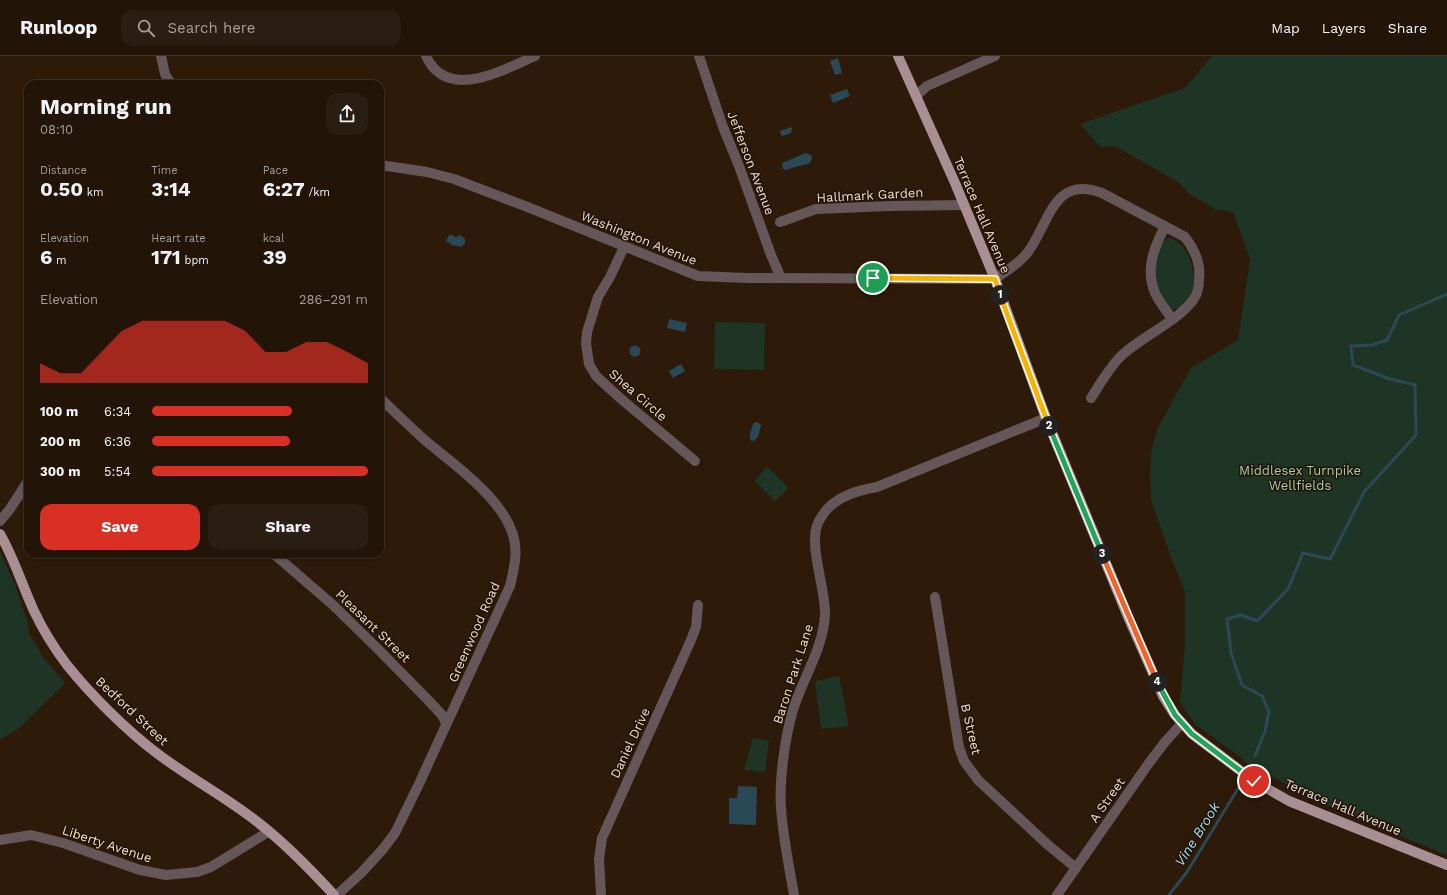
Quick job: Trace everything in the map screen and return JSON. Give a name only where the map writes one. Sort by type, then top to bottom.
[{"type":"main road","name":"Terrace Hall Avenue","points":[[898,56],[995,279],[1046,418],[1153,674],[1163,696],[1175,715],[1192,734],[1254,781],[1289,801],[1447,865]]},
{"type":"main road","name":"Bedford Street","points":[[0,534],[10,552],[46,635],[80,680],[126,727],[151,749],[246,814],[304,863],[336,895]]},
{"type":"street","points":[[161,56],[165,74],[169,80]]},
{"type":"street","points":[[426,56],[435,69],[445,76],[456,80],[468,80],[490,75],[535,56]]},
{"type":"street","name":"Jefferson Avenue","points":[[699,56],[723,127],[781,278]]},
{"type":"street","points":[[916,96],[927,86],[995,56]]},
{"type":"street","name":"Washington Avenue","points":[[384,166],[427,172],[454,179],[698,276],[747,278],[995,279]]},
{"type":"street","points":[[995,279],[1019,263],[1029,250],[1060,197],[1078,188],[1091,189],[1102,193],[1185,237],[1193,247],[1198,260],[1200,273],[1198,289],[1194,299],[1184,310],[1121,356],[1107,373],[1091,398]]},
{"type":"street","name":"Hallmark Garden","points":[[780,222],[816,209],[964,205]]},
{"type":"street","points":[[1165,226],[1152,254],[1150,279],[1155,294],[1172,319]]},
{"type":"street","name":"Shea Circle","points":[[624,247],[610,277],[598,297],[588,327],[586,343],[589,364],[596,376],[620,398],[695,461]]},
{"type":"street","name":"Greenwood Road","points":[[336,895],[383,850],[395,833],[510,586],[515,562],[516,549],[513,533],[507,519],[499,508],[477,484],[425,440],[384,402]]},
{"type":"street","name":"Baron Park Lane","points":[[794,895],[783,830],[781,795],[784,758],[793,711],[815,657],[825,615],[816,545],[816,532],[822,515],[829,506],[843,496],[877,487],[1046,418]]},
{"type":"street","points":[[0,521],[10,509],[24,487]]},
{"type":"street","name":"Pleasant Street","points":[[279,558],[333,605],[378,649],[430,701],[442,715],[446,724]]},
{"type":"street","name":"B Street","points":[[935,597],[959,746],[964,761],[978,780],[1048,845],[1076,868]]},
{"type":"street","name":"Daniel Drive","points":[[601,895],[599,859],[602,838],[691,640],[696,627],[698,605]]},
{"type":"street","name":"A Street","points":[[1057,895],[1149,763],[1182,723]]},
{"type":"street","name":"Liberty Avenue","points":[[0,840],[31,835],[63,843],[140,870],[166,875],[197,872],[227,858],[268,832]]},
{"type":"green space","name":"Middlesex Turnpike Wellfields","points":[[1212,56],[1447,56],[1447,855],[1328,806],[1242,761],[1243,759],[1196,725],[1180,702],[1185,645],[1185,591],[1172,560],[1151,500],[1151,453],[1157,429],[1191,368],[1238,340],[1250,259],[1233,212],[1214,209],[1190,194],[1178,182],[1115,146],[1100,147],[1080,124],[1185,88]]},
{"type":"green space","points":[[1168,238],[1177,242],[1190,258],[1194,281],[1192,291],[1187,300],[1179,308],[1171,310],[1154,287],[1153,282],[1155,260],[1161,246]]},
{"type":"green space","points":[[715,322],[765,323],[764,370],[714,369]]},
{"type":"green space","points":[[767,466],[789,488],[775,502],[755,481]]},
{"type":"green space","points":[[0,551],[15,585],[28,623],[29,633],[43,657],[65,683],[18,729],[0,740]]},
{"type":"green space","points":[[839,676],[849,726],[821,729],[815,681]]},
{"type":"green space","points":[[753,738],[769,740],[765,772],[744,770]]},
{"type":"water","points":[[838,58],[842,73],[835,75],[830,61]]},
{"type":"water","points":[[847,89],[850,96],[833,103],[830,95]]},
{"type":"water","points":[[790,127],[792,128],[791,133],[783,136],[781,135],[781,130]]},
{"type":"water","points":[[806,153],[811,155],[812,158],[810,163],[785,170],[783,169],[782,163]]},
{"type":"water","points":[[449,235],[456,237],[460,235],[465,239],[465,243],[461,247],[452,245],[446,241]]},
{"type":"water","points":[[669,319],[687,323],[685,332],[667,328]]},
{"type":"water","points":[[635,345],[639,347],[641,351],[639,355],[635,357],[631,355],[629,351],[631,347]]},
{"type":"water","points":[[681,364],[685,371],[673,378],[669,371]]},
{"type":"water","points":[[755,422],[761,425],[758,437],[754,441],[750,440],[750,438],[751,430]]},
{"type":"water","points":[[738,786],[757,787],[756,825],[729,824],[729,798],[737,798]]},
{"type":"waterway","name":"Vine Brook","points":[[1255,756],[1265,731],[1269,712],[1262,696],[1242,685],[1231,653],[1227,619],[1241,615],[1257,621],[1288,589],[1303,553],[1330,559],[1364,492],[1416,435],[1415,385],[1390,379],[1353,365],[1351,346],[1372,345],[1387,340],[1399,315],[1447,294]]},
{"type":"waterway","name":"Vine Brook","points":[[1169,895],[1187,872],[1242,782]]},
{"type":"route","points":[[873,278],[995,279],[1046,418],[1129,619],[1163,696],[1175,715],[1192,734],[1254,781]]}]
